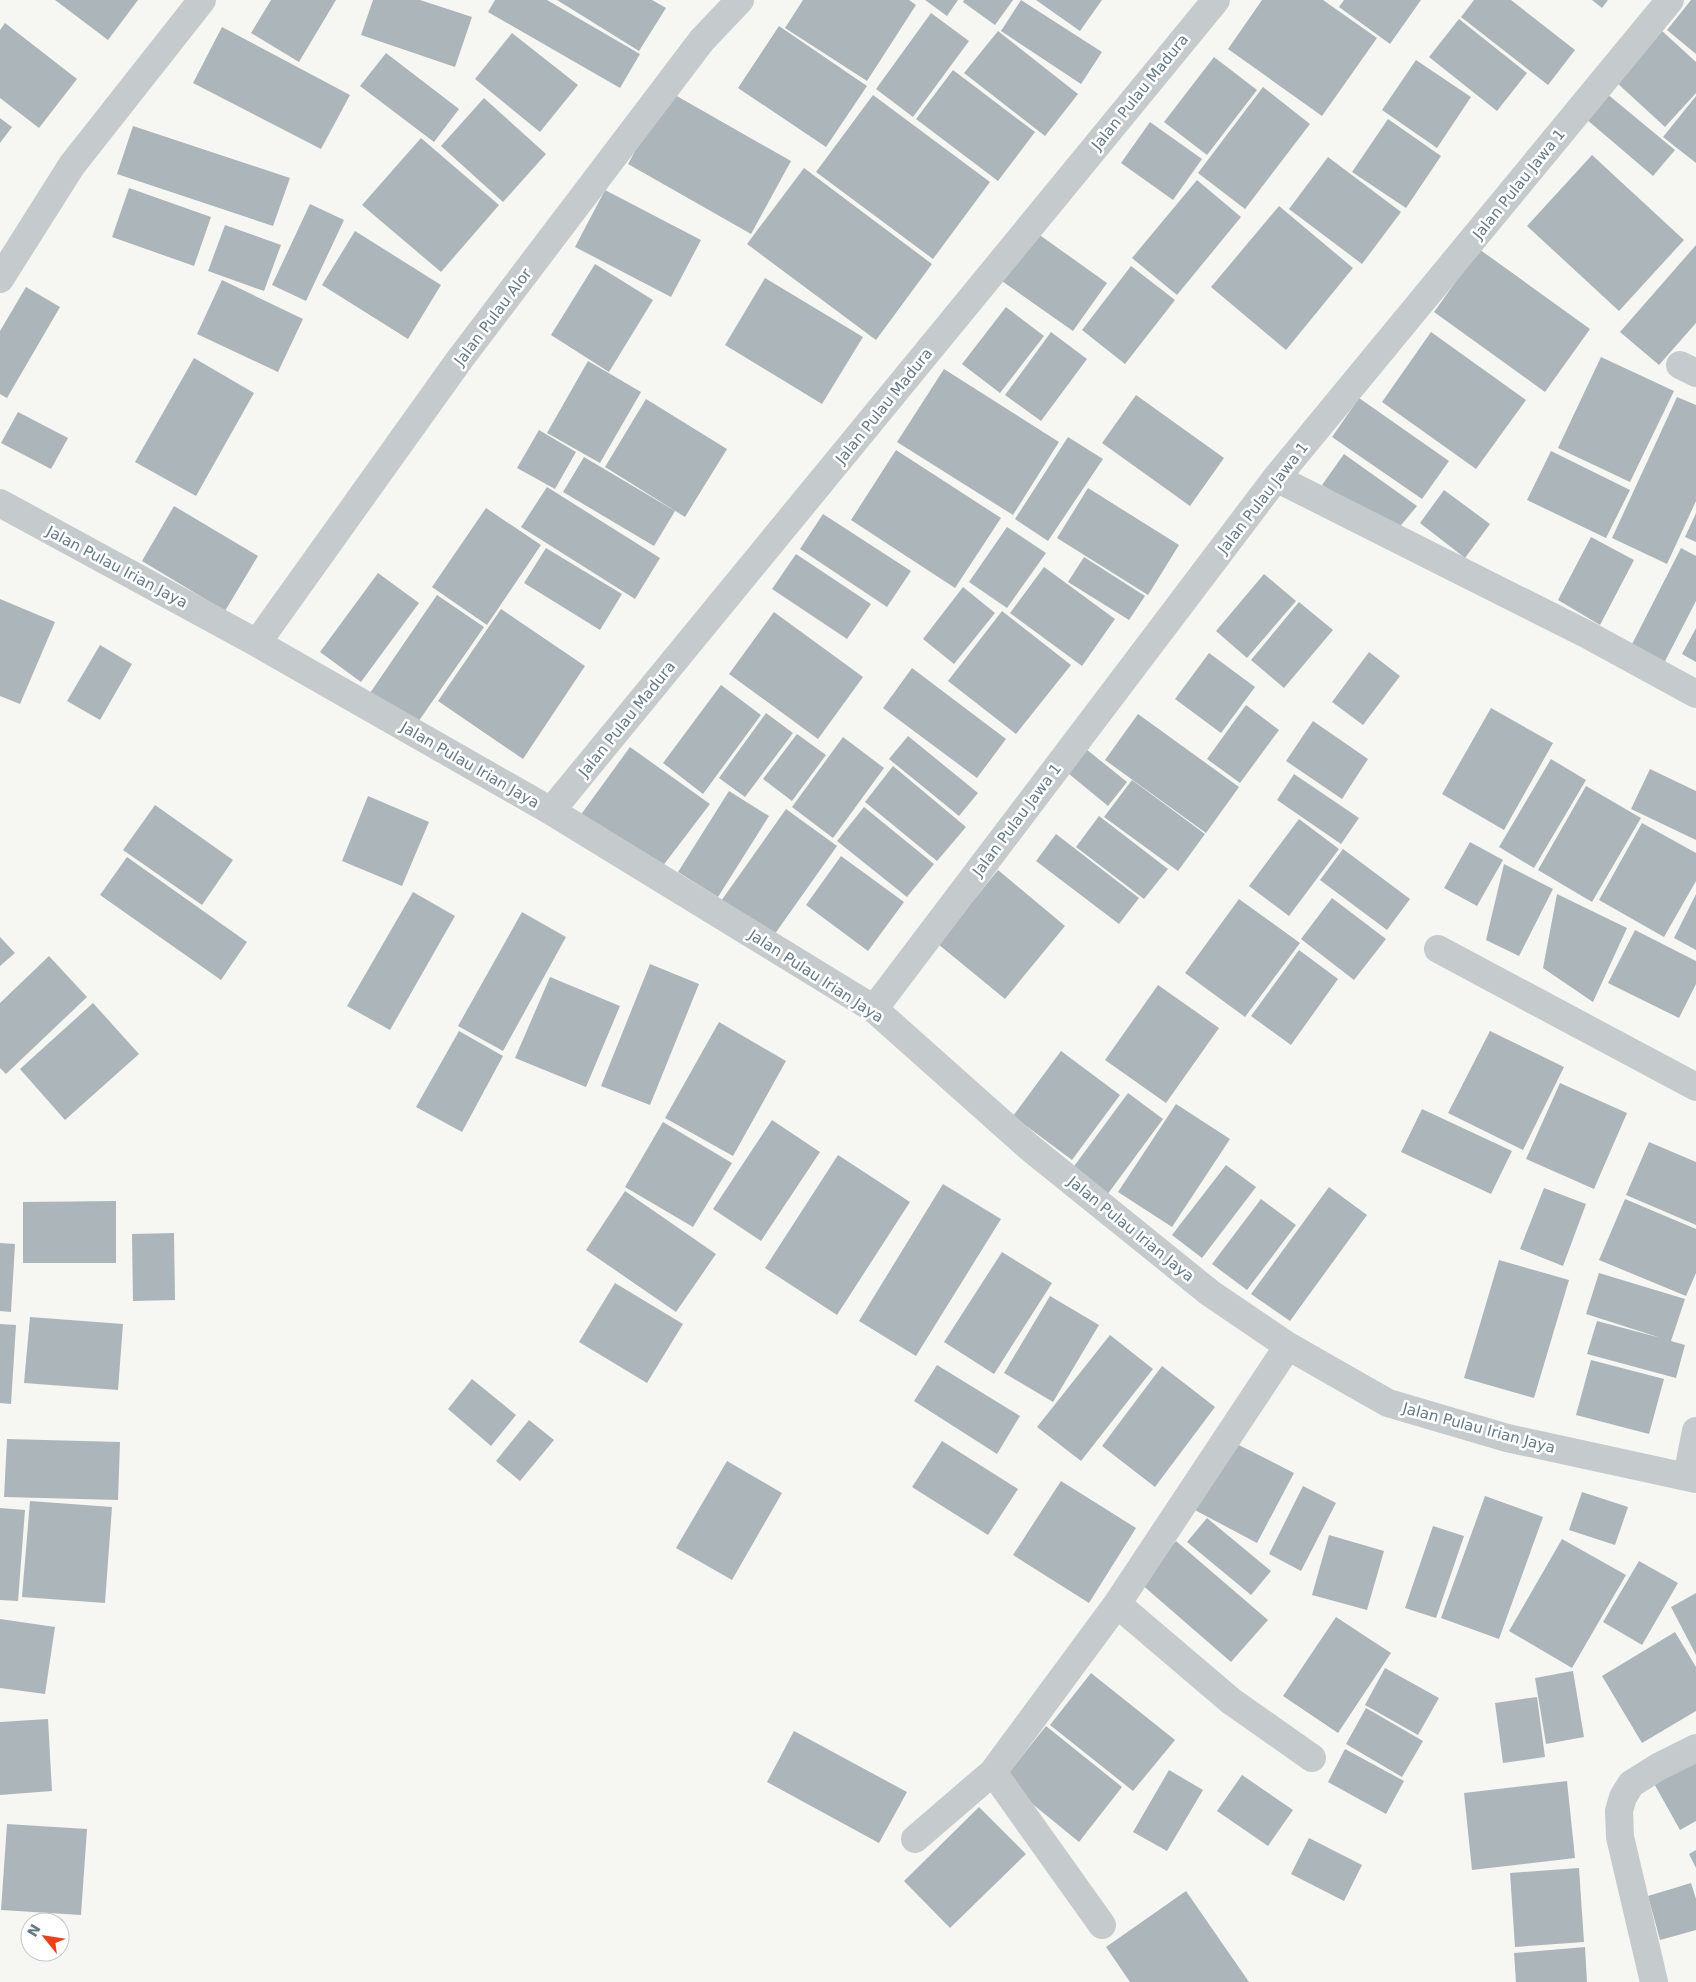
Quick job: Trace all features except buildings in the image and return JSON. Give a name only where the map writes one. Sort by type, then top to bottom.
[{"type":"street","points":[[0,279],[72,165],[202,0]]},
{"type":"street","name":"Jalan Pulau Alor","points":[[257,643],[466,351],[702,40],[740,0]]},
{"type":"street","name":"Jalan Pulau Madura","points":[[551,811],[1216,0]]},
{"type":"street","name":"Jalan Pulau Jawa 1","points":[[874,1009],[1276,478],[1670,0]]},
{"type":"street","points":[[1276,478],[1588,635],[1696,694]]},
{"type":"street","name":"Jalan Pulau Irian Jaya","points":[[0,504],[257,643],[551,811],[874,1009],[1029,1147],[1210,1293],[1288,1346],[1388,1403],[1507,1438],[1691,1477]]},
{"type":"street","points":[[1438,949],[1696,1087]]},
{"type":"street","points":[[915,1839],[993,1772],[1117,1604],[1288,1346]]},
{"type":"street","points":[[1691,1477],[1696,1431]]},
{"type":"street","points":[[1117,1604],[1231,1702],[1312,1758]]},
{"type":"street","points":[[1654,1982],[1620,1837],[1619,1811],[1623,1797],[1631,1784],[1658,1767],[1696,1748]]},
{"type":"street","points":[[993,1772],[1102,1925]]}]
